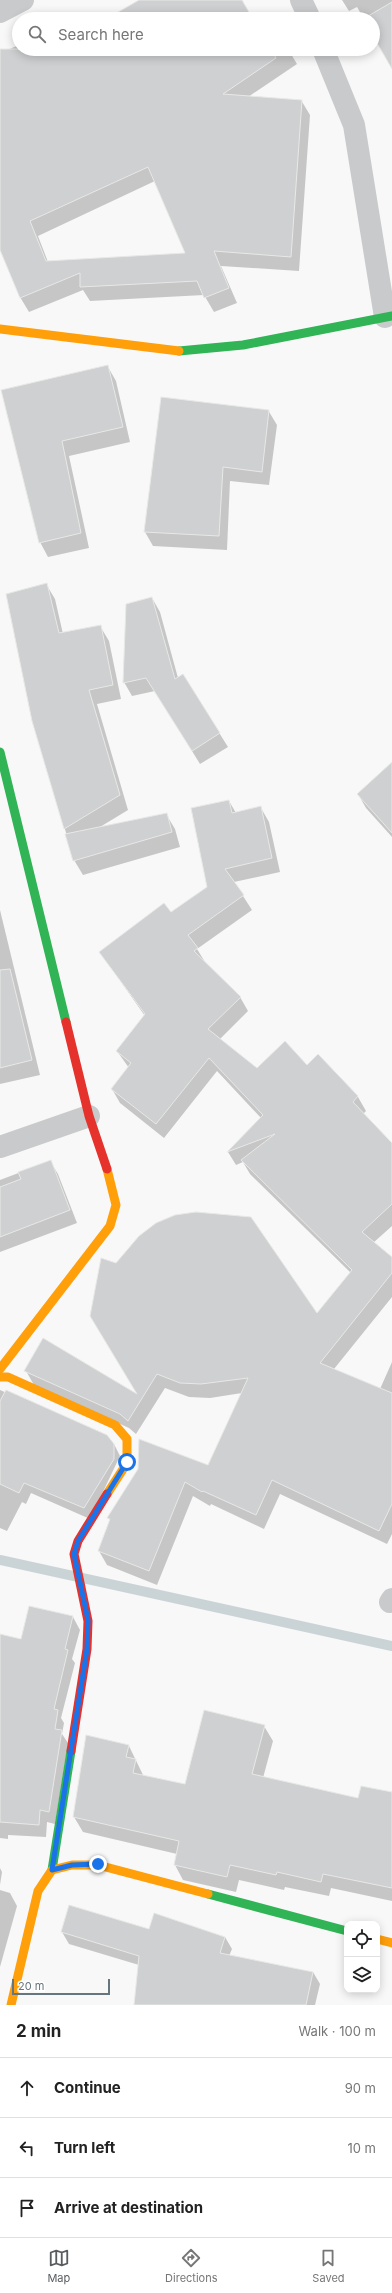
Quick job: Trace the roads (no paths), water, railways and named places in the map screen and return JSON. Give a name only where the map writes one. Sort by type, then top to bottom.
[{"type":"street","points":[[0,12],[23,0]]},
{"type":"street","points":[[301,0],[307,12]]},
{"type":"street","points":[[0,329],[183,351],[243,345],[389,316],[354,124],[326,56]]},
{"type":"street","points":[[0,752],[89,1116],[112,1182],[116,1205],[110,1226],[0,1370]]},
{"type":"street","points":[[0,1147],[89,1116]]},
{"type":"street","points":[[0,1377],[8,1377],[115,1425],[126,1439],[127,1462],[78,1541],[74,1554],[88,1620],[87,1649],[52,1870],[38,1891],[11,2005]]},
{"type":"street","points":[[52,1870],[72,1865],[98,1864],[344,1930]]},
{"type":"street","points":[[380,1940],[392,1943]]},
{"type":"waterway","points":[[0,1560],[392,1646]]}]
